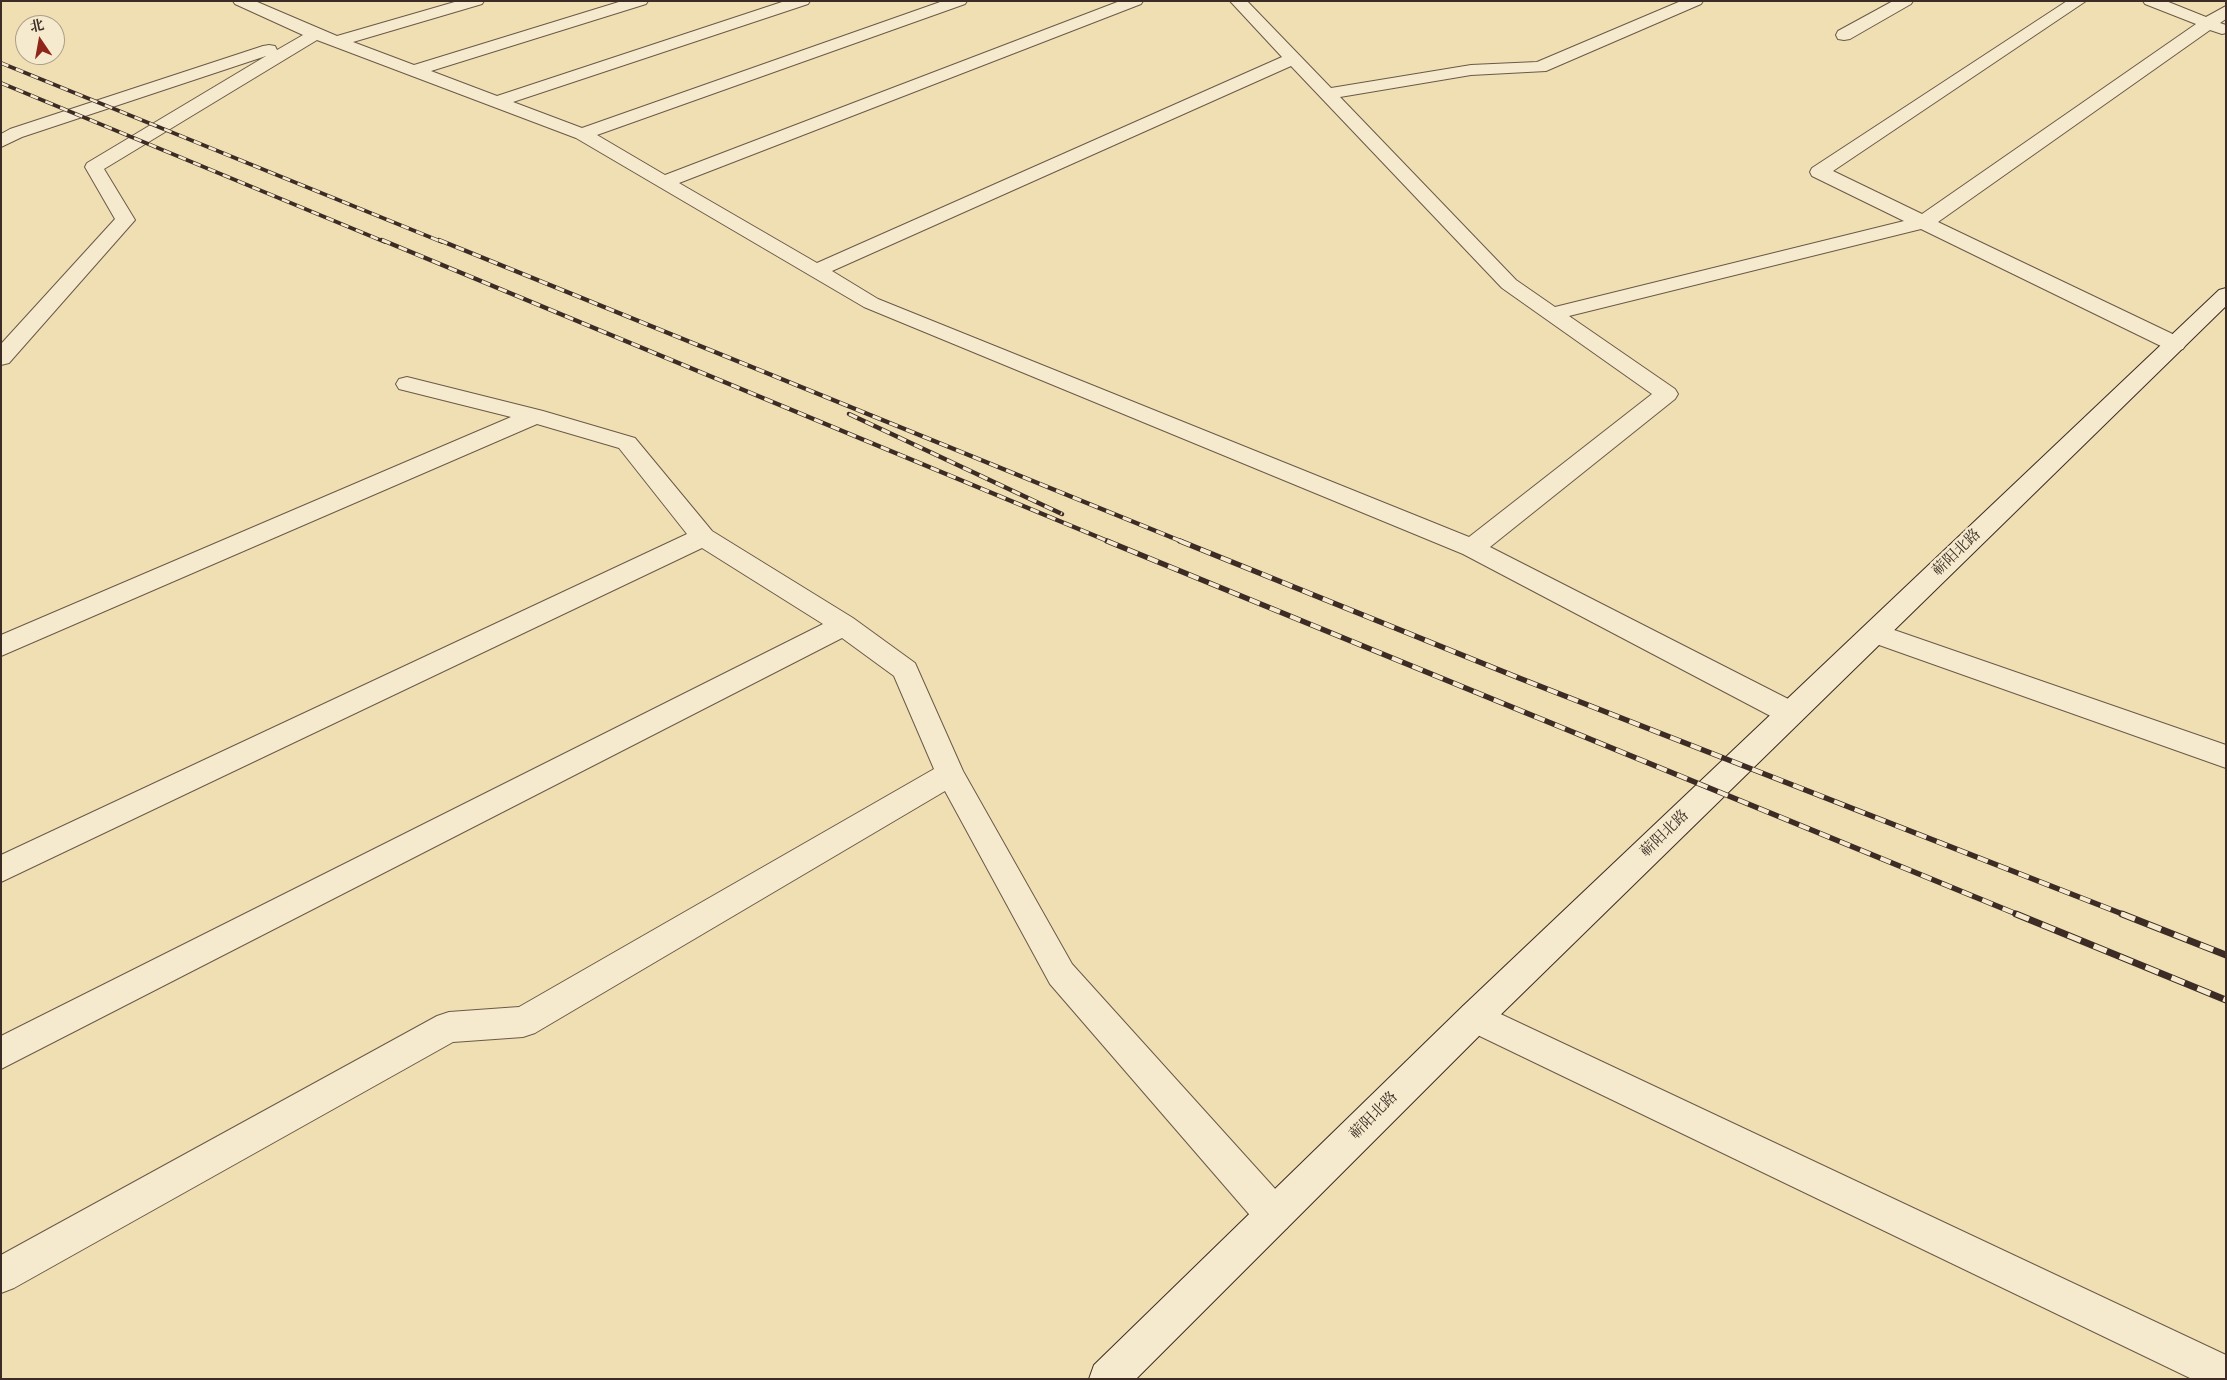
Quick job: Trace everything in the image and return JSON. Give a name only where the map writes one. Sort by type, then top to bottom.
[{"type":"street","points":[[242,1],[336,42],[582,134],[871,303],[1472,548],[1790,713]]},
{"type":"street","points":[[410,21],[431,1]]},
{"type":"street","points":[[336,42],[476,1]]},
{"type":"street","points":[[413,71],[640,1]]},
{"type":"street","points":[[496,102],[802,1]]},
{"type":"street","points":[[582,134],[959,1]]},
{"type":"street","points":[[663,182],[1135,1]]},
{"type":"street","points":[[1238,1],[1509,284],[1667,394],[1472,548]]},
{"type":"street","points":[[1327,94],[1471,70],[1540,67],[1695,1]]},
{"type":"street","points":[[1844,35],[1905,1]]},
{"type":"street","points":[[2078,1],[1820,172],[2174,344]]},
{"type":"street","points":[[2151,1],[2226,30]]},
{"type":"street","points":[[1551,314],[1924,222],[2226,11]]},
{"type":"street","points":[[1,142],[16,133],[316,34]]},
{"type":"street","points":[[1,358],[125,220],[94,167],[316,34]]},
{"type":"street","points":[[815,271],[1293,59]]},
{"type":"street","name":"蕲阳北路","points":[[1108,1379],[1475,1016],[2226,294]]},
{"type":"street","points":[[407,384],[535,416],[627,443],[703,537],[844,625],[905,670],[950,774],[1061,974],[1274,1215]]},
{"type":"street","points":[[1,646],[535,416]]},
{"type":"street","points":[[1,869],[703,537]]},
{"type":"street","points":[[1,1053],[844,625]]},
{"type":"street","points":[[1874,633],[2226,757]]},
{"type":"street","points":[[1,1275],[449,1027],[523,1022],[950,774]]},
{"type":"street","points":[[1475,1016],[2226,1376]]},
{"type":"railway","points":[[1,63],[442,242]]},
{"type":"railway","points":[[1,83],[385,242]]},
{"type":"railway","points":[[382,240],[1110,542]]},
{"type":"railway","points":[[439,240],[1183,542]]},
{"type":"railway","points":[[849,414],[1062,514]]},
{"type":"railway","points":[[1107,541],[2019,915]]},
{"type":"railway","points":[[1180,541],[1519,678],[2125,915]]},
{"type":"railway","points":[[2016,914],[2226,1000]]},
{"type":"railway","points":[[2122,914],[2226,955]]}]
